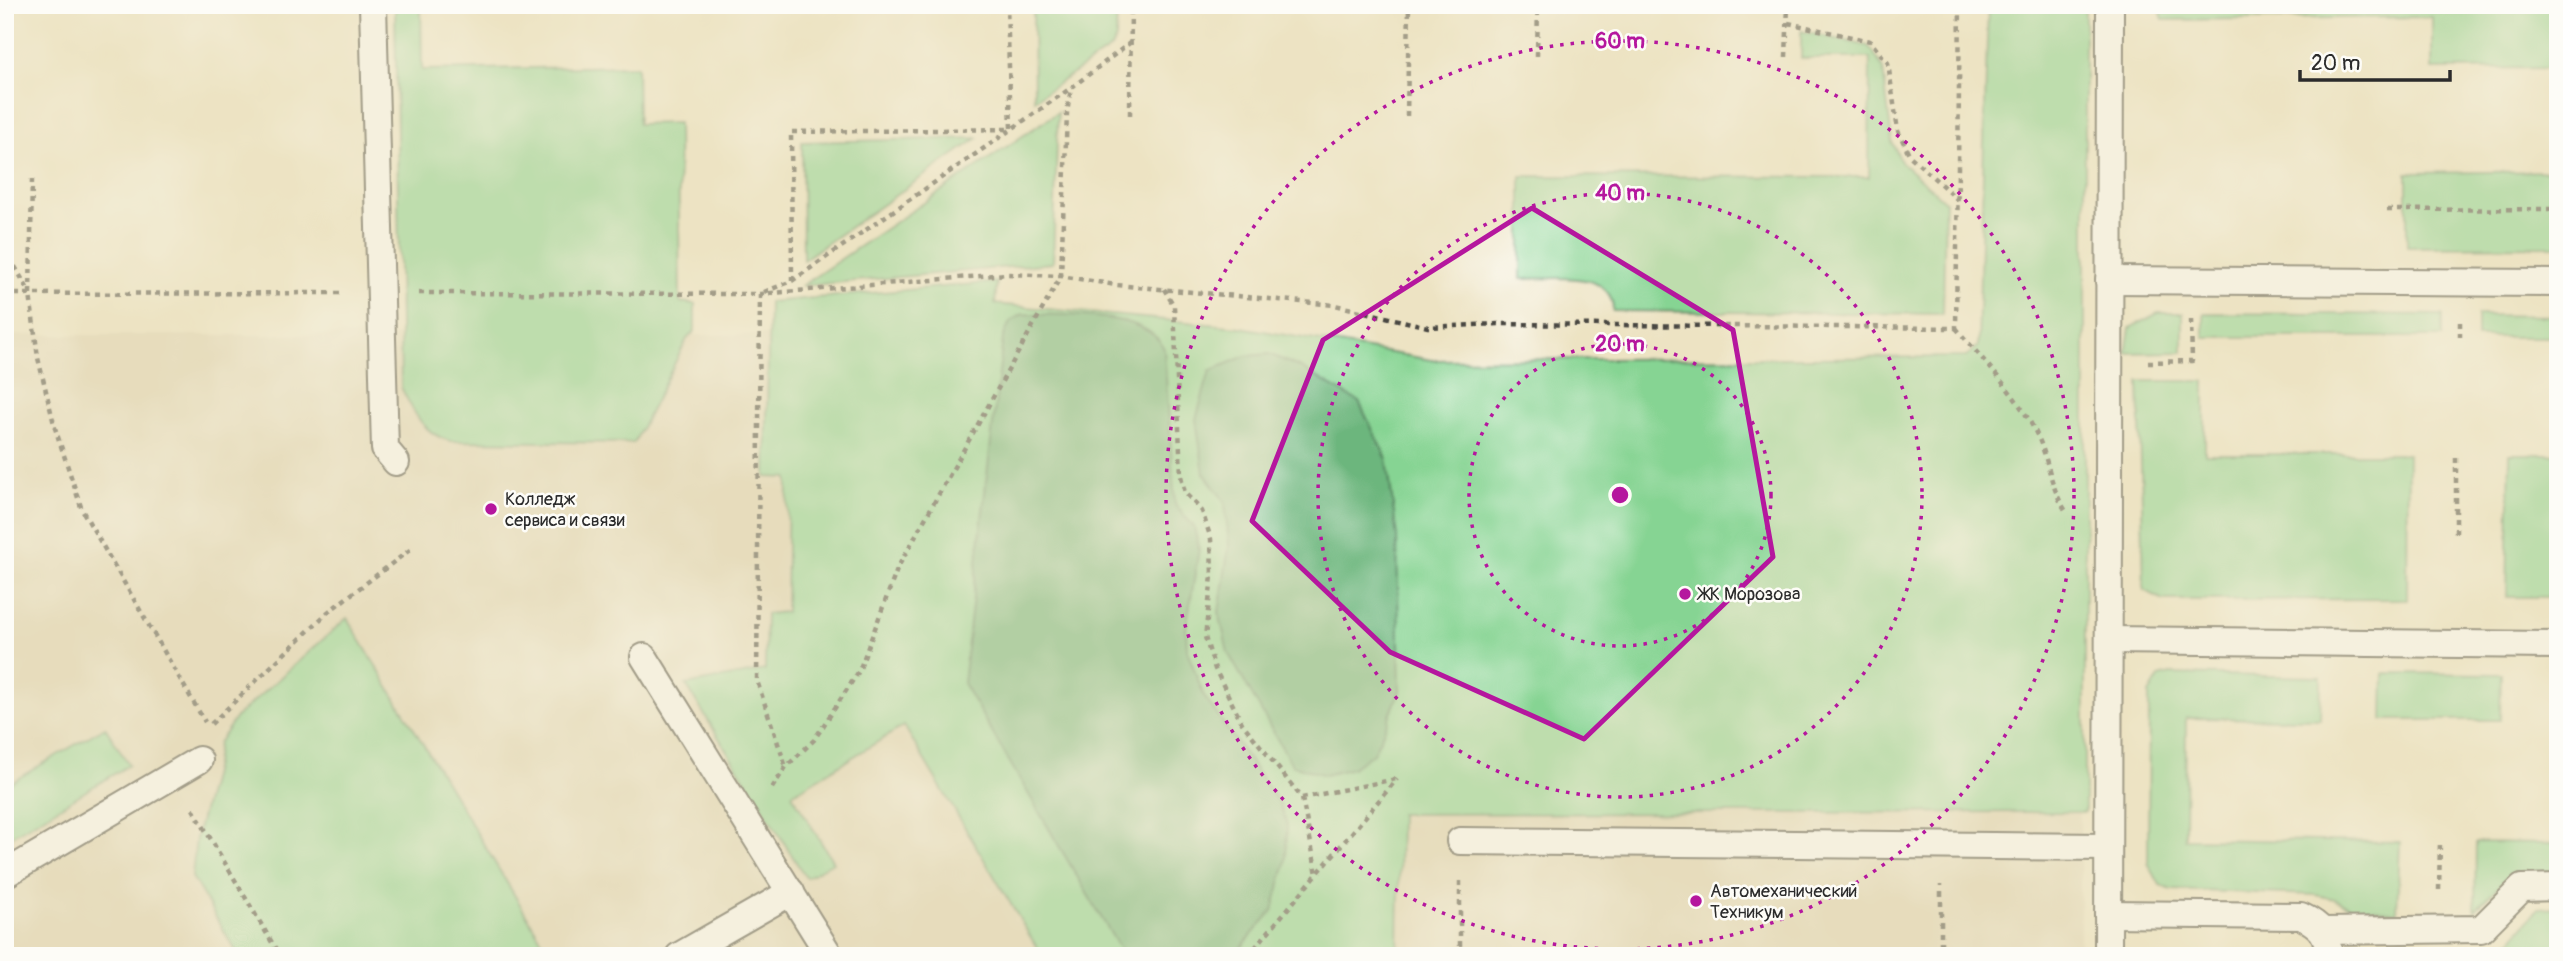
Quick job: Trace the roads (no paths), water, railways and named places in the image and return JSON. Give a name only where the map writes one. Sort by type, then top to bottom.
[{"type":"lane","points":[[373,5],[385,449],[396,462]]},
{"type":"lane","points":[[2108,956],[2110,5]]},
{"type":"lane","points":[[2109,280],[2558,283]]},
{"type":"lane","points":[[2109,640],[2558,645]]},
{"type":"lane","points":[[644,657],[828,953]]},
{"type":"lane","points":[[5,874],[200,760]]},
{"type":"lane","points":[[1460,841],[2108,848]]},
{"type":"lane","points":[[2108,914],[2301,916],[2317,924],[2326,943],[2438,930],[2481,929],[2522,888],[2558,887]]},
{"type":"lane","points":[[679,956],[791,892]]},
{"type":"place","name":"Колледж сервиса и связи","points":[[491,509]]},
{"type":"place","name":"ЖК Морозова","points":[[1685,594]]},
{"type":"place","name":"Автомеханический Техникум","points":[[1696,901]]}]
